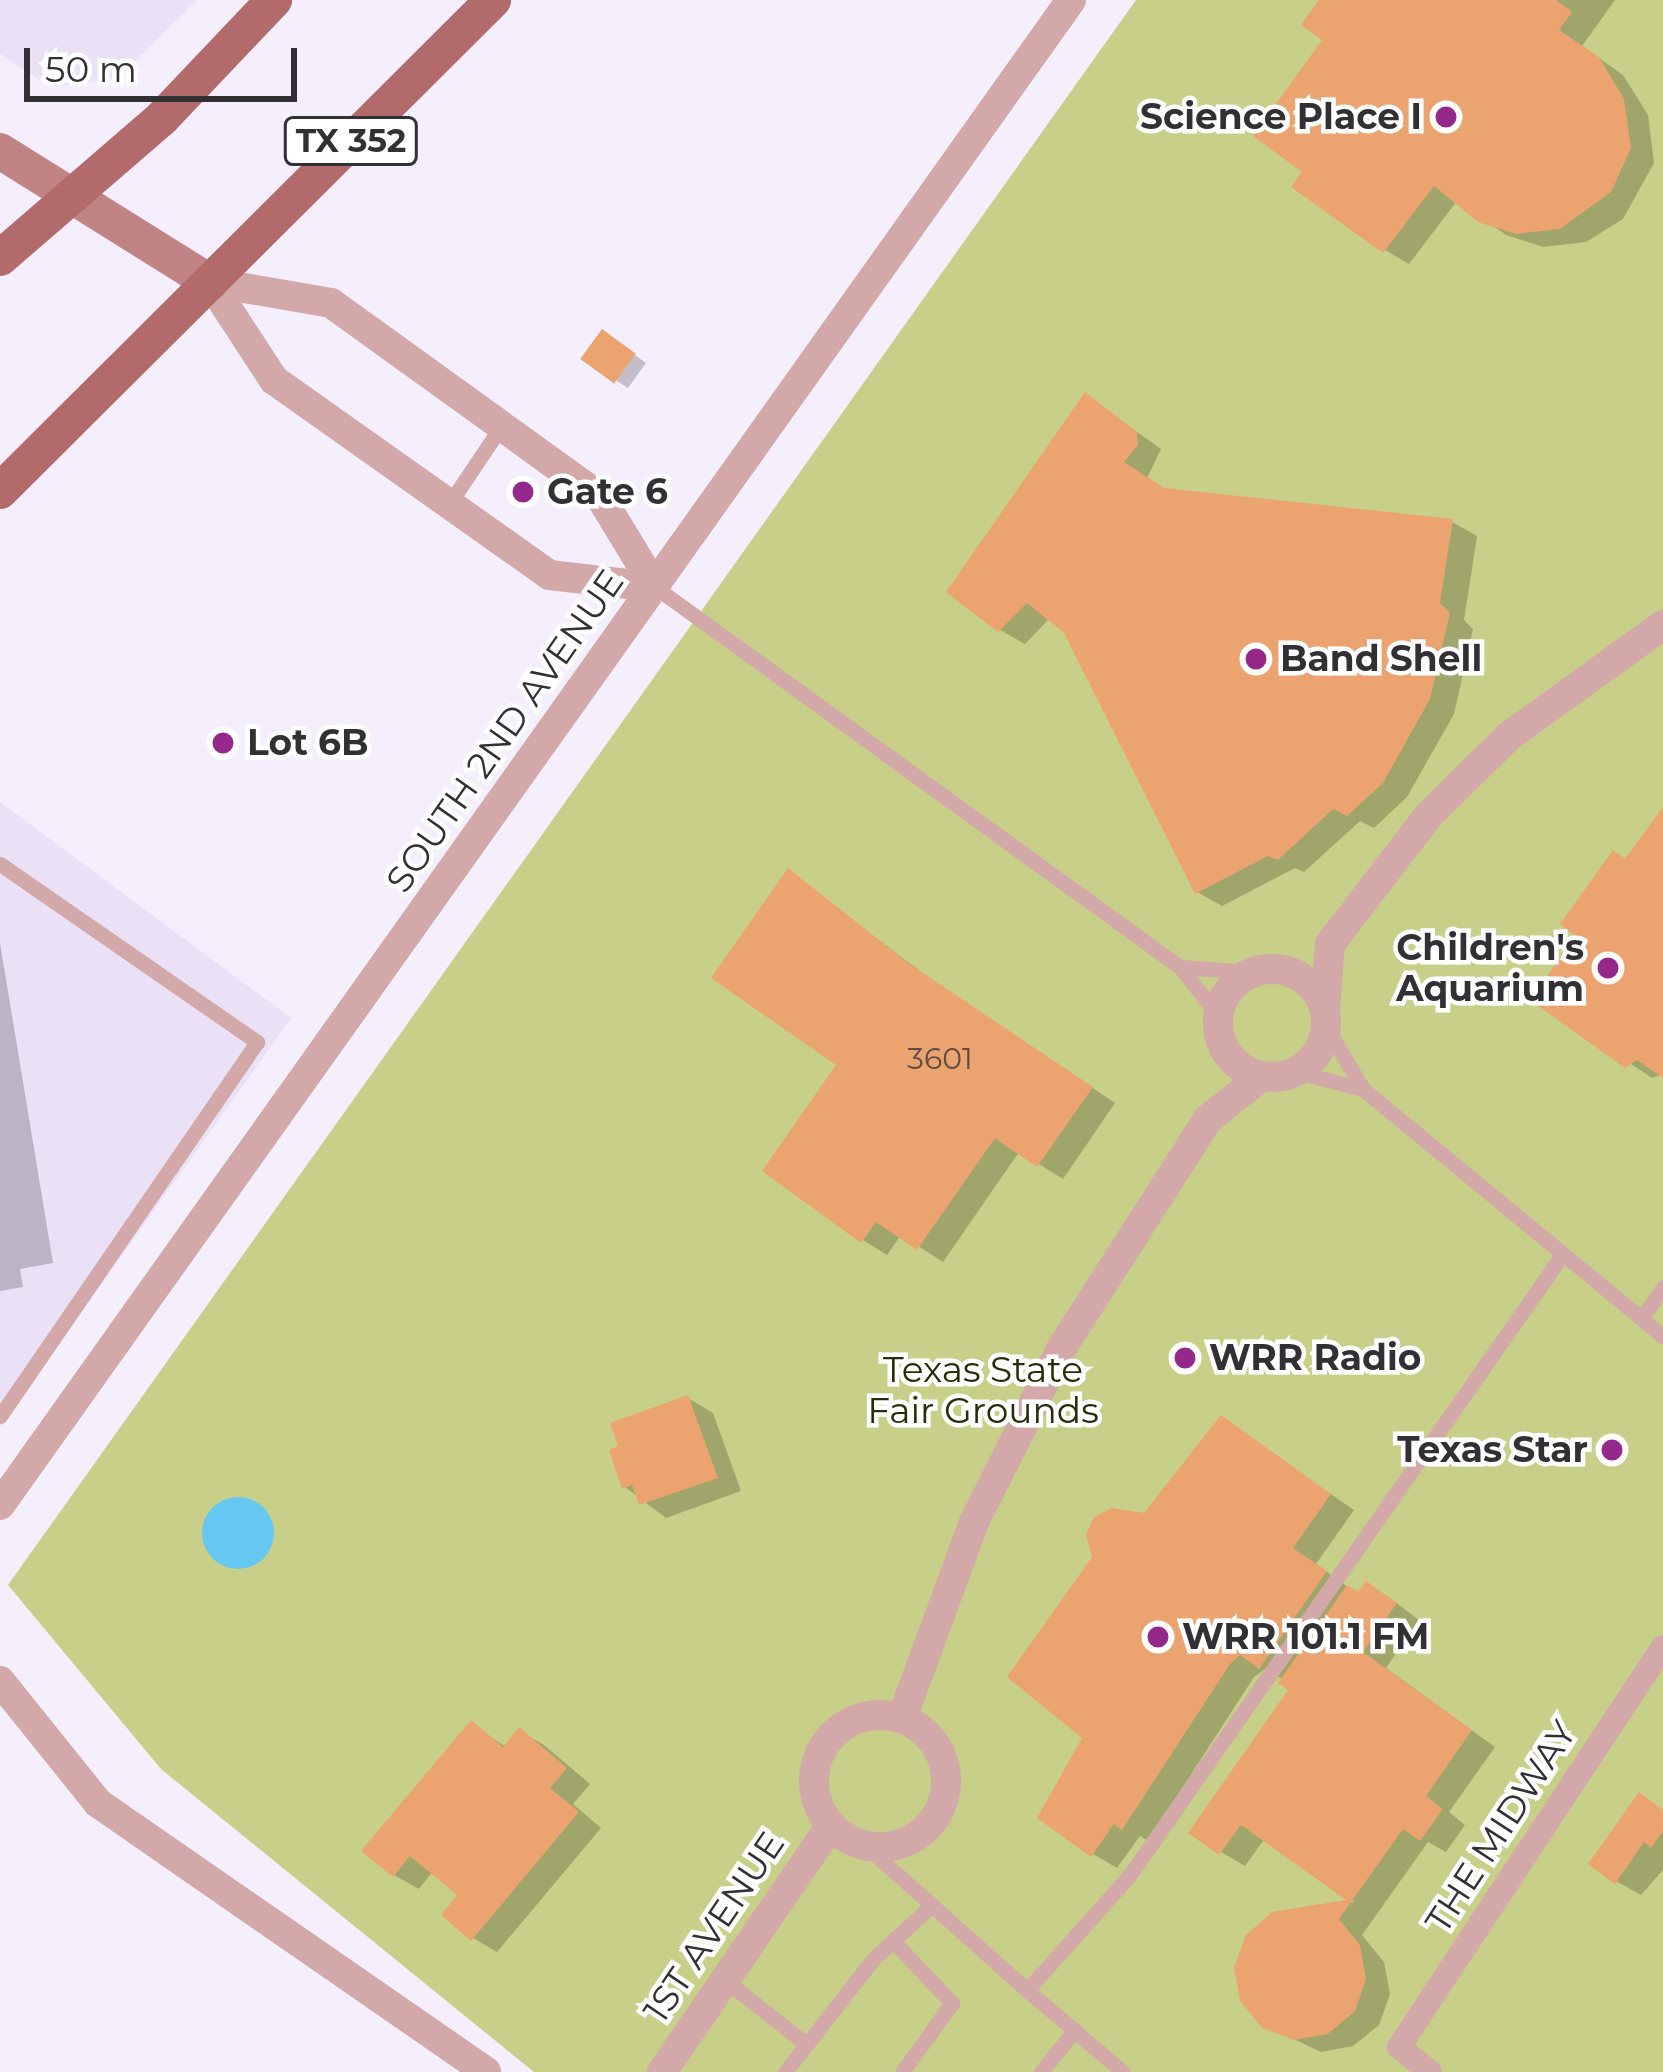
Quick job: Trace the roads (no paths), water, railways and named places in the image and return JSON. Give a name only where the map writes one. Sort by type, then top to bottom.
[{"type":"main road","points":[[0,258],[162,118],[274,0]]},
{"type":"main road","name":"TX 352","points":[[0,491],[493,0]]},
{"type":"main road","points":[[0,151],[210,282]]},
{"type":"street","name":"SOUTH 2ND AVENUE","points":[[0,1505],[1071,0]]},
{"type":"street","points":[[210,282],[331,303],[601,498],[655,587]]},
{"type":"street","points":[[210,282],[274,380],[549,575],[655,587]]},
{"type":"street","points":[[1208,1119],[1227,992],[1262,970],[1330,944],[1474,769],[1587,675],[1663,625]]},
{"type":"street","points":[[902,1718],[974,1522],[1060,1349],[1208,1119],[1261,1077],[1297,1072],[1312,1061],[1326,1018],[1330,944]]},
{"type":"street","points":[[1262,970],[1304,978],[1326,1018]]},
{"type":"street","points":[[1220,1029],[1261,1077]]},
{"type":"street","name":"THE MIDWAY","points":[[1430,2072],[1399,2048],[1663,1647]]},
{"type":"street","points":[[0,1681],[98,1803],[486,2072]]},
{"type":"street","points":[[858,1718],[902,1718],[936,1745],[944,1766],[940,1809],[911,1841],[868,1848],[830,1827],[813,1787],[824,1744],[858,1718]]},
{"type":"street","name":"1ST AVENUE","points":[[662,2072],[830,1827]]},
{"type":"lane","points":[[449,504],[502,424]]},
{"type":"lane","points":[[655,587],[1180,967],[1220,1029]]},
{"type":"lane","points":[[0,864],[257,1042],[0,1416]]},
{"type":"lane","points":[[1180,967],[1262,970]]},
{"type":"lane","points":[[1326,1018],[1363,1089],[1560,1258],[1663,1336]]},
{"type":"lane","points":[[1297,1072],[1363,1089]]},
{"type":"lane","points":[[1027,1990],[1129,1876],[1560,1258]]},
{"type":"lane","points":[[1641,1319],[1663,1287]]},
{"type":"lane","points":[[868,1848],[1123,2072]]},
{"type":"lane","points":[[785,2072],[893,1941],[932,1905]]},
{"type":"lane","points":[[893,1941],[952,2003],[902,2072]]},
{"type":"lane","points":[[725,1980],[806,2044]]},
{"type":"lane","points":[[1041,2072],[1075,2030]]},
{"type":"water","points":[[238,1497],[264,1507],[274,1533],[264,1559],[238,1569],[212,1559],[202,1533],[212,1507]]},
{"type":"place","name":"Science Place I","points":[[1446,117]]},
{"type":"place","name":"Gate 6","points":[[523,492]]},
{"type":"place","name":"Band Shell","points":[[1256,659]]},
{"type":"place","name":"Lot 6B","points":[[223,743]]},
{"type":"place","name":"Children's Aquarium","points":[[1608,968]]},
{"type":"place","name":"WRR Radio","points":[[1185,1358]]},
{"type":"place","name":"Texas Star","points":[[1612,1450]]},
{"type":"place","name":"WRR 101.1 FM","points":[[1158,1637]]},
{"type":"park label","name":"Texas State Fair Grounds","points":[[983,1390]]}]
